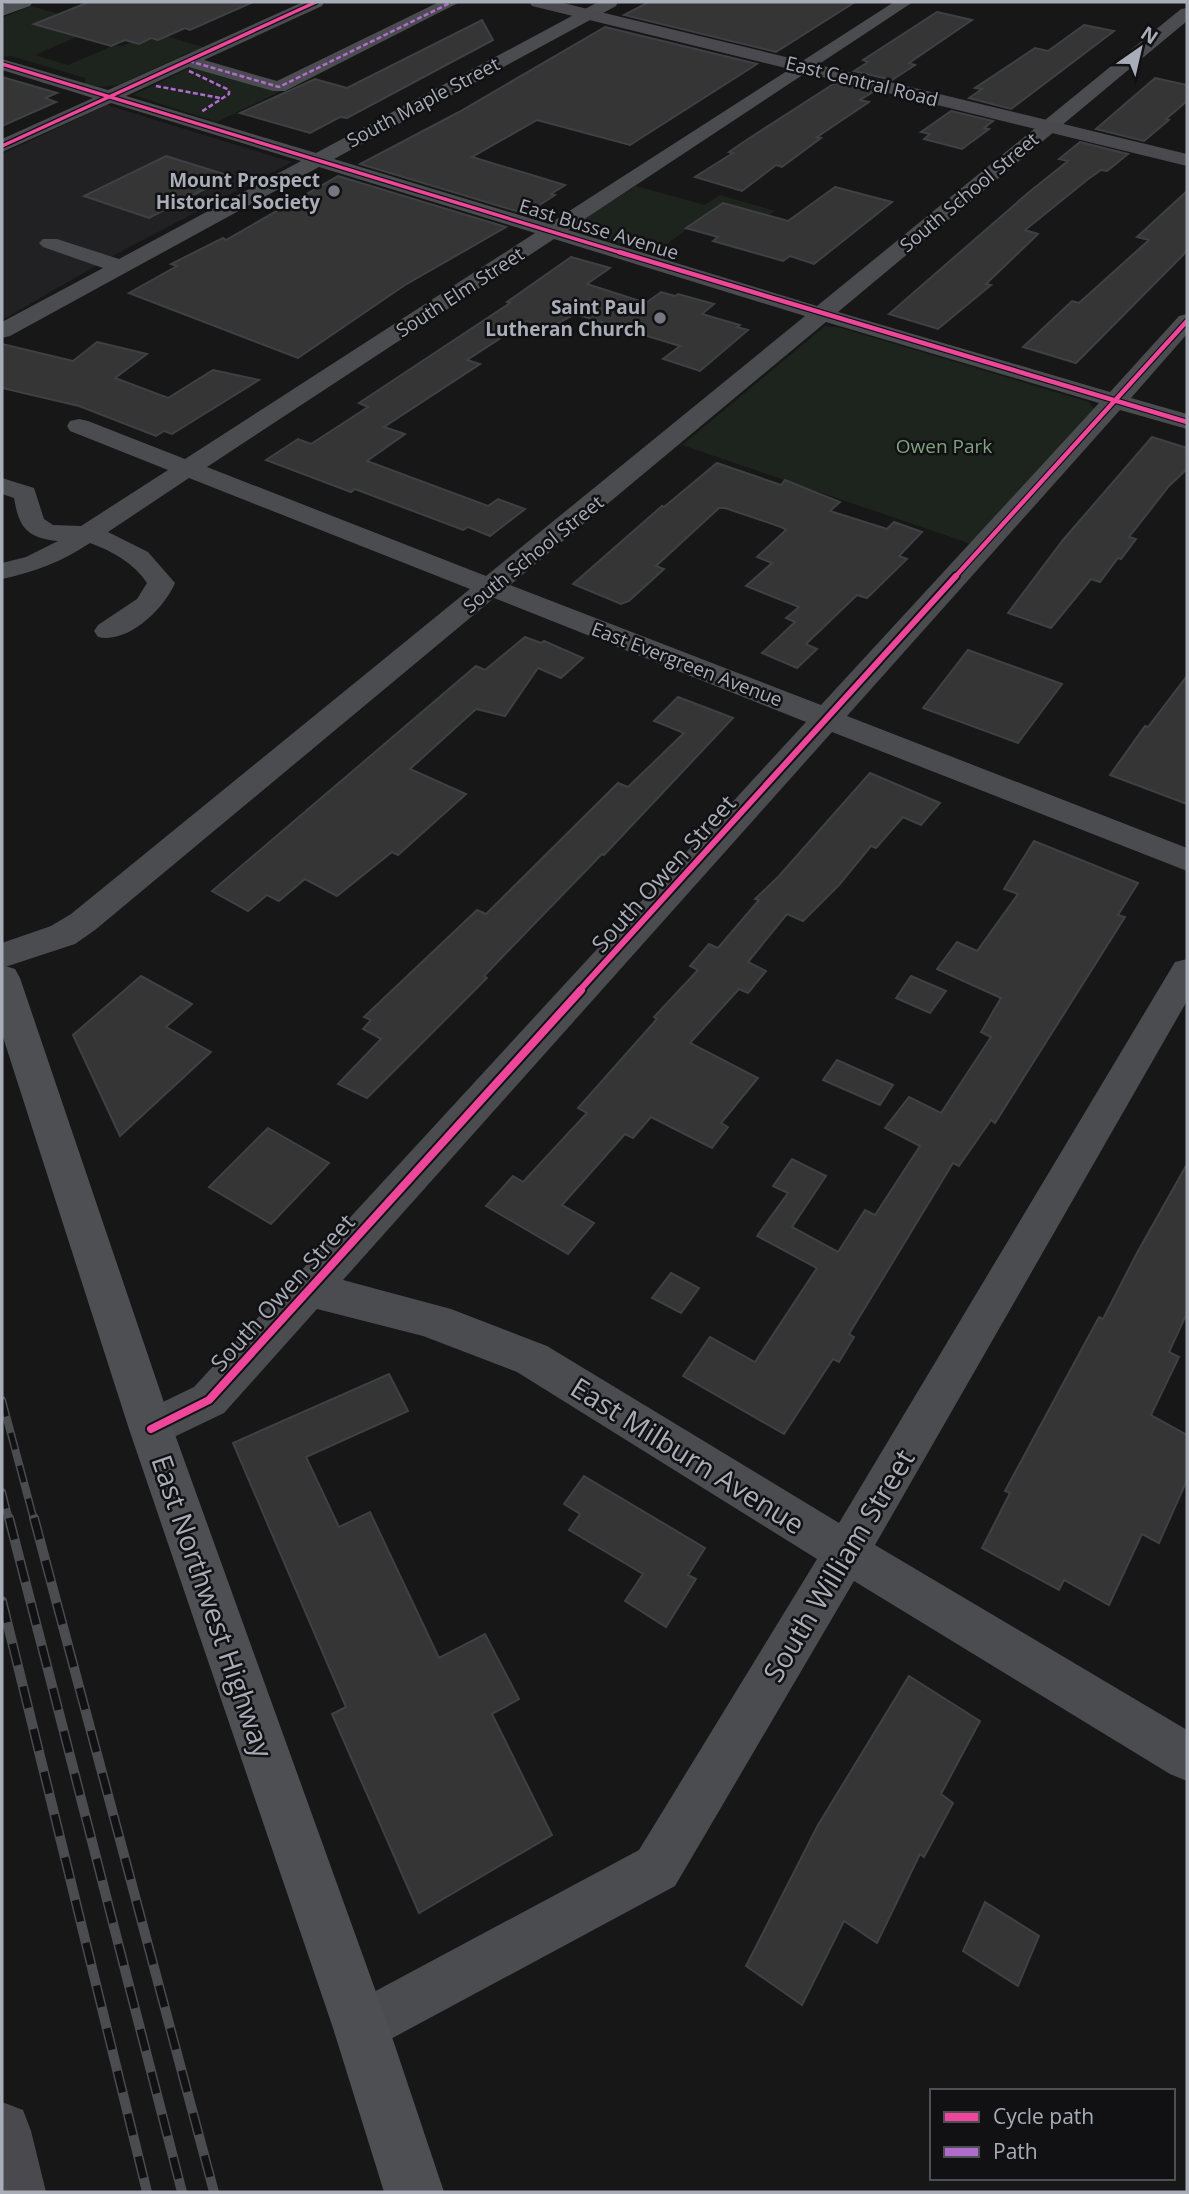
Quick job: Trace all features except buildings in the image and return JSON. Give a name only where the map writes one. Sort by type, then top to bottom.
[{"type":"main road","points":[[2,11],[24,2]]},
{"type":"main road","name":"East Central Road","points":[[537,2],[1187,160]]},
{"type":"main road","name":"East Northwest Highway","points":[[2,978],[151,1429],[361,2028],[414,2192]]},
{"type":"main road","points":[[2,2131],[16,2192]]},
{"type":"street","points":[[2,146],[316,2]]},
{"type":"street","points":[[188,61],[279,87],[452,2]]},
{"type":"street","name":"South Maple Street","points":[[2,331],[610,2]]},
{"type":"street","name":"South Elm Street","points":[[2,571],[45,560],[905,2]]},
{"type":"street","name":"South School Street","points":[[2,956],[63,935],[83,922],[1187,13]]},
{"type":"street","name":"East Busse Avenue","points":[[2,64],[1187,422]]},
{"type":"street","points":[[50,243],[119,266]]},
{"type":"street","name":"South Owen Street","points":[[151,1429],[209,1400],[1187,321]]},
{"type":"street","name":"East Evergreen Avenue","points":[[79,426],[1187,860]]},
{"type":"street","points":[[2,486],[25,493],[32,522],[41,529],[62,534],[85,534],[132,552],[155,572],[161,583],[158,593],[147,606],[108,631]]},
{"type":"street","name":"South William Street","points":[[361,2028],[657,1868],[1187,971]]},
{"type":"street","name":"East Milburn Avenue","points":[[310,1290],[429,1321],[501,1344],[532,1359],[1187,1757]]},
{"type":"shaded area","points":[[107,105],[292,162],[120,252],[2,320],[2,154]]},
{"type":"green space","points":[[31,6],[59,14],[36,23],[79,36],[35,55],[68,65],[115,45],[122,46],[134,41],[140,43],[166,36],[206,48],[190,52],[118,85],[102,87],[85,84],[85,78],[11,56],[2,57],[2,18]]},
{"type":"green space","points":[[194,66],[281,91],[217,122],[133,95]]},
{"type":"green space","points":[[636,186],[705,205],[720,195],[775,211],[762,220],[716,208],[653,254],[572,229],[574,225]]},
{"type":"green space","name":"Owen Park","points":[[825,326],[841,328],[1089,402],[1094,409],[971,544],[682,445]]},
{"type":"railway","points":[[2,1400],[34,1520]]},
{"type":"railway","points":[[2,1492],[9,1520]]},
{"type":"railway","points":[[9,1518],[182,2192]]},
{"type":"railway","points":[[34,1518],[214,2192]]},
{"type":"railway","points":[[2,1601],[147,2192]]},
{"type":"marked path","points":[[189,61],[279,87],[452,2]]},
{"type":"marked path","points":[[189,71],[229,90],[229,94],[201,112]]},
{"type":"marked path","points":[[156,86],[220,98]]},
{"type":"cycle path","points":[[2,146],[316,2]]},
{"type":"cycle path","points":[[2,64],[798,307],[1187,422]]},
{"type":"cycle path","points":[[151,1429],[209,1400],[1187,321]]},
{"type":"place","name":"Mount Prospect Historical Society","points":[[334,191]]},
{"type":"place","name":"Saint Paul Lutheran Church","points":[[660,318]]}]
